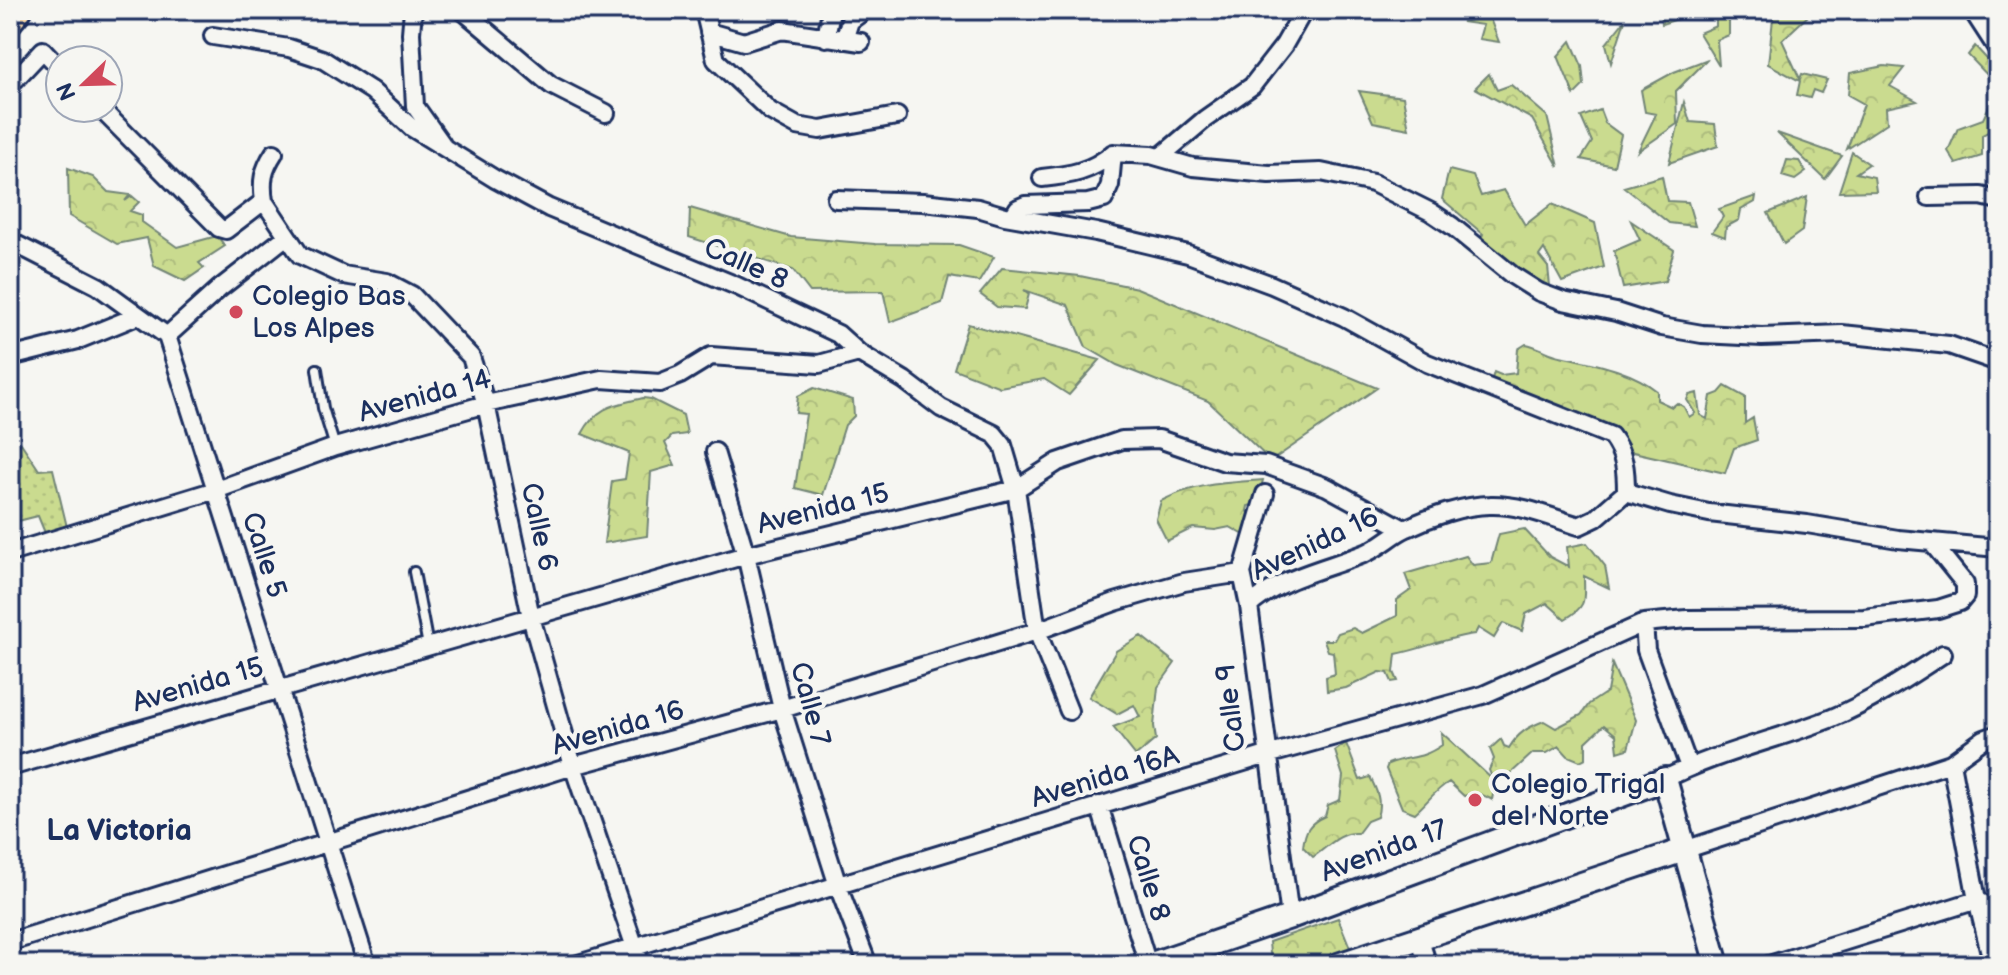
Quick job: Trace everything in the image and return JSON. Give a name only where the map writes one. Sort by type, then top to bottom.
[{"type":"main road","points":[[10,21],[19,10]]},
{"type":"main road","points":[[1665,779],[1717,965]]},
{"type":"main road","name":"Avenida 17","points":[[1148,965],[1290,917],[1665,779]]},
{"type":"main road","points":[[1338,965],[1684,850]]},
{"type":"street","points":[[413,10],[411,33],[415,106],[446,150]]},
{"type":"street","points":[[462,10],[551,85],[606,113]]},
{"type":"street","points":[[704,10],[716,60],[770,111],[797,126],[820,130],[897,116]]},
{"type":"street","points":[[826,38],[831,10]]},
{"type":"street","points":[[709,32],[744,42],[782,30],[852,41],[850,21],[865,10]]},
{"type":"street","points":[[1160,157],[1205,119],[1252,86],[1284,45],[1304,10]]},
{"type":"street","points":[[1972,10],[1998,50]]},
{"type":"street","name":"Calle 8","points":[[213,36],[289,48],[322,59],[372,91],[412,128],[549,208],[737,286],[838,334],[859,353],[904,380],[941,408],[994,434],[1003,445],[1016,489],[1037,631],[1069,711]]},
{"type":"street","points":[[10,85],[44,51]]},
{"type":"street","points":[[116,124],[219,228],[226,230],[264,201],[261,183],[265,167],[274,153]]},
{"type":"street","points":[[1013,216],[1018,208],[1025,205],[1088,203],[1104,199],[1110,185],[1113,153]]},
{"type":"street","points":[[1042,178],[1078,174],[1099,165],[1113,153],[1160,157],[1193,167],[1269,174],[1321,172],[1373,183],[1431,212],[1512,275],[1539,292],[1563,301],[1616,312],[1662,327],[1702,334],[1762,337],[1842,334],[1949,345],[1998,362]]},
{"type":"street","points":[[1929,197],[1981,196],[1998,200]]},
{"type":"street","points":[[836,199],[923,202],[978,208],[1172,250],[1230,269],[1344,317],[1427,363],[1611,436],[1621,449],[1625,462],[1626,492]]},
{"type":"street","name":"Calle 6","points":[[264,201],[300,255],[343,275],[387,282],[412,295],[471,357],[486,404],[531,617],[573,766],[641,965]]},
{"type":"street","points":[[10,241],[98,286],[167,336],[219,289],[287,236]]},
{"type":"street","points":[[10,357],[78,340],[137,316]]},
{"type":"street","name":"Calle 5","points":[[167,336],[367,965]]},
{"type":"street","name":"Avenida 14","points":[[10,553],[216,490],[335,447],[486,404],[601,379],[660,383],[711,356],[819,364],[859,353]]},
{"type":"street","name":"Avenida 15","points":[[10,767],[746,555],[1016,489],[1058,462],[1122,440],[1159,439],[1225,462],[1266,465],[1327,487],[1404,529]]},
{"type":"street","name":"Calle 7","points":[[715,452],[746,555],[782,709],[838,886],[868,965]]},
{"type":"street","points":[[1404,529],[1486,505],[1514,505],[1579,526],[1596,518],[1626,492]]},
{"type":"street","points":[[1626,492],[1709,513],[1932,543],[1998,548]]},
{"type":"street","name":"Calle 9","points":[[1265,494],[1242,573],[1290,917]]},
{"type":"street","name":"Avenida 16","points":[[1249,606],[1274,586],[1368,552],[1389,542],[1404,529]]},
{"type":"street","name":"Avenida 16A","points":[[575,965],[1267,755],[1483,695],[1644,623],[1687,619],[1864,618],[1938,609],[1960,602],[1965,596],[1965,584],[1932,543]]},
{"type":"street","name":"Avenida 16","points":[[10,942],[573,766],[782,709],[1037,631],[1115,602],[1184,582],[1242,573]]},
{"type":"street","points":[[1644,623],[1646,650],[1689,767]]},
{"type":"street","name":"Avenida 17","points":[[1665,779],[1689,767],[1832,718],[1874,697],[1943,654]]},
{"type":"street","points":[[1684,850],[1951,763],[1984,739],[1998,734]]},
{"type":"street","points":[[1951,763],[1977,900],[1993,965]]},
{"type":"street","name":"Calle 8","points":[[1099,805],[1148,965]]},
{"type":"street","points":[[1769,965],[1977,900],[1998,912]]},
{"type":"street","points":[[1419,938],[1428,965]]},
{"type":"lane","points":[[317,369],[323,408],[335,447]]},
{"type":"lane","points":[[414,572],[428,646]]},
{"type":"green space","points":[[1661,10],[1685,10],[1687,16],[1662,24]]},
{"type":"green space","points":[[1716,10],[1738,10],[1729,14],[1729,35],[1717,40],[1719,66],[1699,33],[1716,26]]},
{"type":"green space","points":[[1774,10],[1804,10],[1809,15],[1782,40],[1800,79],[1802,74],[1827,80],[1821,93],[1813,90],[1810,98],[1797,95],[1800,81],[1768,64]]},
{"type":"green space","points":[[1489,16],[1499,42],[1479,39],[1483,25],[1462,22]]},
{"type":"green space","points":[[1625,20],[1611,63],[1606,44]]},
{"type":"green space","points":[[1571,41],[1582,66],[1584,85],[1574,95],[1558,56]]},
{"type":"green space","points":[[1975,46],[1996,69],[1994,82],[1968,55]]},
{"type":"green space","points":[[1708,59],[1676,91],[1677,124],[1638,151],[1656,114],[1645,112],[1641,90],[1674,72]]},
{"type":"green space","points":[[1884,66],[1904,68],[1890,86],[1917,101],[1886,108],[1887,123],[1847,149],[1864,104],[1848,95],[1850,73]]},
{"type":"green space","points":[[1489,74],[1497,90],[1511,85],[1547,116],[1559,167],[1532,119],[1475,88]]},
{"type":"green space","points":[[1359,91],[1403,97],[1409,129],[1373,122]]},
{"type":"green space","points":[[1998,101],[1998,127],[1982,135],[1982,156],[1956,164],[1948,151],[1958,128],[1983,119],[1991,102]]},
{"type":"green space","points":[[1684,102],[1690,122],[1715,124],[1718,146],[1669,163]]},
{"type":"green space","points":[[1600,110],[1605,123],[1621,135],[1614,166],[1581,159],[1592,142],[1581,117]]},
{"type":"green space","points":[[1777,133],[1842,156],[1825,179]]},
{"type":"green space","points":[[1852,152],[1869,164],[1856,173],[1874,177],[1876,191],[1839,192]]},
{"type":"green space","points":[[1787,160],[1799,161],[1806,172],[1795,180],[1782,176]]},
{"type":"green space","points":[[68,168],[93,177],[108,192],[130,195],[125,201],[132,196],[139,202],[130,211],[142,215],[142,222],[177,247],[217,236],[225,246],[199,263],[204,268],[185,281],[154,266],[147,238],[117,244],[69,216]]},
{"type":"green space","points":[[1449,170],[1473,176],[1481,196],[1504,190],[1525,225],[1552,204],[1595,223],[1604,267],[1562,282],[1544,249],[1539,256],[1548,267],[1550,286],[1527,286],[1505,259],[1473,257],[1483,234],[1442,199]]},
{"type":"green space","points":[[1662,176],[1667,201],[1688,202],[1695,226],[1669,223],[1624,187]]},
{"type":"green space","points":[[1756,196],[1755,202],[1741,210],[1739,220],[1726,227],[1725,237],[1712,232],[1723,217],[1719,209]]},
{"type":"green space","points":[[1807,197],[1802,231],[1784,244],[1768,213]]},
{"type":"green space","points":[[690,208],[791,237],[875,244],[959,245],[994,257],[979,282],[949,277],[942,303],[890,322],[883,291],[810,292],[793,270],[689,237]]},
{"type":"green space","points":[[1631,221],[1674,250],[1665,281],[1623,288],[1614,251],[1640,240]]},
{"type":"green space","points":[[1002,268],[1080,276],[1137,288],[1377,388],[1271,461],[1208,401],[1117,365],[1086,347],[1068,305],[1024,290],[1029,294],[1025,309],[997,307],[980,294]]},
{"type":"green space","points":[[968,324],[1100,360],[1069,395],[1044,379],[1000,387],[954,369]]},
{"type":"green space","points":[[1526,344],[1635,377],[1657,391],[1657,400],[1672,407],[1677,403],[1684,407],[1689,417],[1695,413],[1687,400],[1689,395],[1697,393],[1700,415],[1707,419],[1711,396],[1725,386],[1745,397],[1745,423],[1753,418],[1757,440],[1734,448],[1725,473],[1629,451],[1567,412],[1490,385],[1494,372],[1501,375],[1516,373],[1518,349]]},
{"type":"green space","points":[[814,388],[853,400],[854,416],[845,425],[823,495],[795,488],[806,414],[796,413],[798,396]]},
{"type":"green space","points":[[643,398],[683,415],[687,434],[672,436],[665,443],[675,465],[651,472],[647,536],[604,543],[612,481],[625,479],[629,453],[582,434],[600,412]]},
{"type":"green space","points":[[21,443],[39,470],[53,469],[67,527],[45,533],[38,516],[18,521],[10,505],[10,453]]},
{"type":"green space","points":[[1263,480],[1257,504],[1248,506],[1247,511],[1252,514],[1246,536],[1230,527],[1215,530],[1193,528],[1167,541],[1156,519],[1161,501],[1174,495],[1211,485]]},
{"type":"green space","points":[[1524,529],[1550,557],[1569,567],[1567,547],[1587,543],[1605,566],[1609,588],[1584,576],[1581,606],[1565,619],[1547,603],[1526,614],[1522,631],[1503,623],[1494,638],[1478,628],[1475,634],[1396,654],[1394,672],[1398,681],[1392,682],[1388,673],[1380,672],[1346,688],[1327,691],[1326,677],[1335,674],[1333,652],[1328,651],[1324,640],[1334,640],[1338,633],[1353,628],[1362,633],[1397,616],[1397,600],[1411,590],[1405,574],[1466,556],[1473,565],[1491,563],[1499,534]]},
{"type":"green space","points":[[1141,636],[1175,663],[1158,687],[1154,726],[1156,739],[1136,756],[1113,727],[1140,717],[1134,705],[1117,714],[1089,697],[1116,651]]},
{"type":"green space","points":[[1612,664],[1636,720],[1628,749],[1618,752],[1616,735],[1604,725],[1586,742],[1586,758],[1580,761],[1568,756],[1559,746],[1547,753],[1533,753],[1508,776],[1495,782],[1492,800],[1478,794],[1464,796],[1449,782],[1415,813],[1402,808],[1386,769],[1388,764],[1434,750],[1442,745],[1441,732],[1493,780],[1489,770],[1494,759],[1490,749],[1501,739],[1504,746],[1509,748],[1524,731],[1544,721],[1556,728],[1581,715],[1589,704],[1607,692]]},
{"type":"green space","points":[[1346,743],[1360,780],[1370,777],[1375,787],[1379,801],[1377,817],[1367,821],[1358,833],[1339,838],[1313,857],[1303,847],[1305,836],[1315,821],[1325,816],[1328,805],[1340,800],[1343,776],[1335,751]]},
{"type":"green space","points":[[1338,918],[1353,955],[1333,958],[1317,965],[1271,965],[1269,942]]},
{"type":"place","name":"Colegio Bas Los Alpes","points":[[236,312]]},
{"type":"place","name":"Colegio Trigal del Norte","points":[[1475,800]]},
{"type":"district","name":"La Victoria","points":[[119,831]]}]
